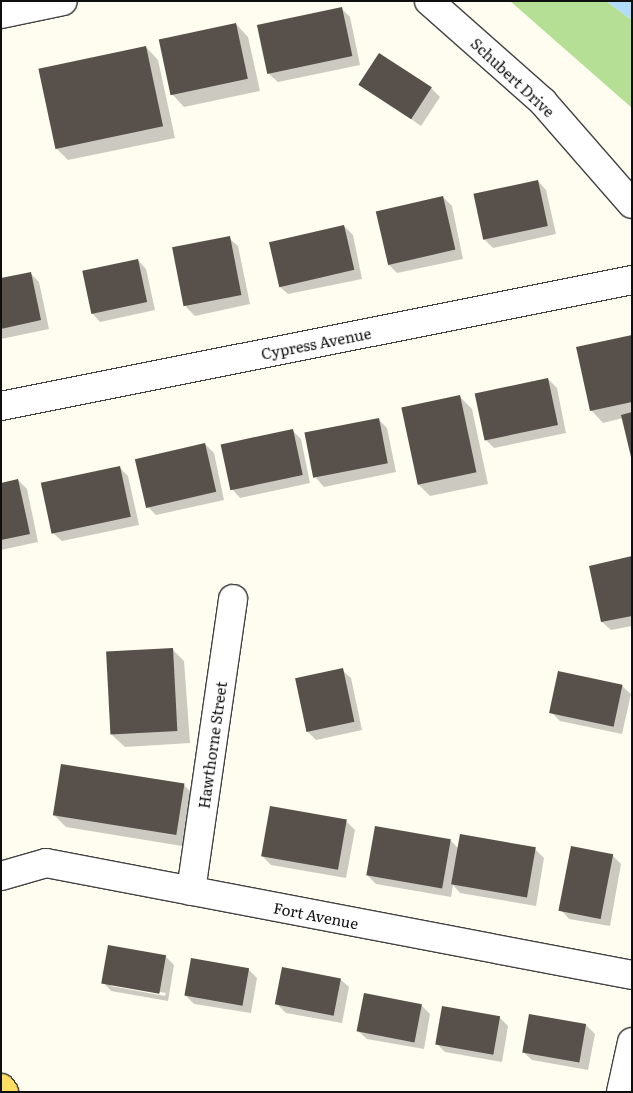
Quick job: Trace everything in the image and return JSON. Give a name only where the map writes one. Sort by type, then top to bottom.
[{"type":"main road","points":[[1,1088],[4,1092]]},
{"type":"street","points":[[1,14],[63,1]]},
{"type":"street","name":"Schubert Drive","points":[[428,1],[543,102],[632,204]]},
{"type":"street","name":"Cypress Avenue","points":[[1,406],[632,280]]},
{"type":"street","name":"Hawthorne Street","points":[[192,891],[233,599]]},
{"type":"street","name":"Fort Avenue","points":[[1,876],[46,863],[632,975]]},
{"type":"street","points":[[621,1092],[632,1042]]},
{"type":"green space","points":[[510,1],[606,1],[632,20],[632,108]]},
{"type":"water","points":[[606,1],[632,1],[632,20]]},
{"type":"building","points":[[342,7],[352,56],[267,74],[257,25]]},
{"type":"building","points":[[236,23],[248,79],[171,95],[159,39]]},
{"type":"building","points":[[146,46],[163,126],[55,149],[38,69]]},
{"type":"building","points":[[379,53],[432,87],[411,119],[358,85]]},
{"type":"building","points":[[538,180],[548,226],[483,240],[473,194]]},
{"type":"building","points":[[443,196],[455,250],[388,265],[376,212]]},
{"type":"building","points":[[344,225],[354,270],[279,287],[269,242]]},
{"type":"building","points":[[230,236],[241,295],[184,306],[172,247]]},
{"type":"building","points":[[138,259],[147,302],[91,314],[82,271]]},
{"type":"building","points":[[31,272],[41,320],[1,329],[1,278]]},
{"type":"building","points":[[632,335],[632,402],[590,411],[576,347]]},
{"type":"building","points":[[548,378],[558,425],[485,441],[475,394]]},
{"type":"building","points":[[460,395],[476,472],[418,485],[401,407]]},
{"type":"building","points":[[632,412],[632,457],[631,457],[621,415]]},
{"type":"building","points":[[379,418],[388,463],[313,478],[304,433]]},
{"type":"building","points":[[293,429],[303,475],[230,490],[221,444]]},
{"type":"building","points":[[205,443],[216,492],[146,508],[135,459]]},
{"type":"building","points":[[120,466],[131,517],[52,534],[41,483]]},
{"type":"building","points":[[18,479],[30,534],[1,540],[1,483]]},
{"type":"building","points":[[632,556],[632,616],[601,622],[589,566]]},
{"type":"building","points":[[173,648],[177,731],[110,734],[106,652]]},
{"type":"building","points":[[343,668],[354,722],[307,732],[295,678]]},
{"type":"building","points":[[558,671],[623,685],[614,727],[549,713]]},
{"type":"building","points":[[61,764],[184,784],[176,835],[53,815]]},
{"type":"building","points":[[270,806],[347,820],[338,870],[261,856]]},
{"type":"building","points":[[375,826],[451,839],[442,889],[366,875]]},
{"type":"building","points":[[460,834],[536,847],[527,898],[451,884]]},
{"type":"building","points":[[571,846],[613,854],[601,919],[558,911]]},
{"type":"building","points":[[108,945],[166,955],[159,994],[101,983]]},
{"type":"building","points":[[191,958],[249,968],[243,1006],[184,995]]},
{"type":"building","points":[[282,967],[341,978],[334,1016],[275,1004]]},
{"type":"building","points":[[364,993],[422,1004],[414,1043],[357,1031]]},
{"type":"building","points":[[442,1006],[500,1016],[493,1055],[435,1044]]},
{"type":"building","points":[[529,1014],[586,1024],[579,1062],[522,1052]]}]
